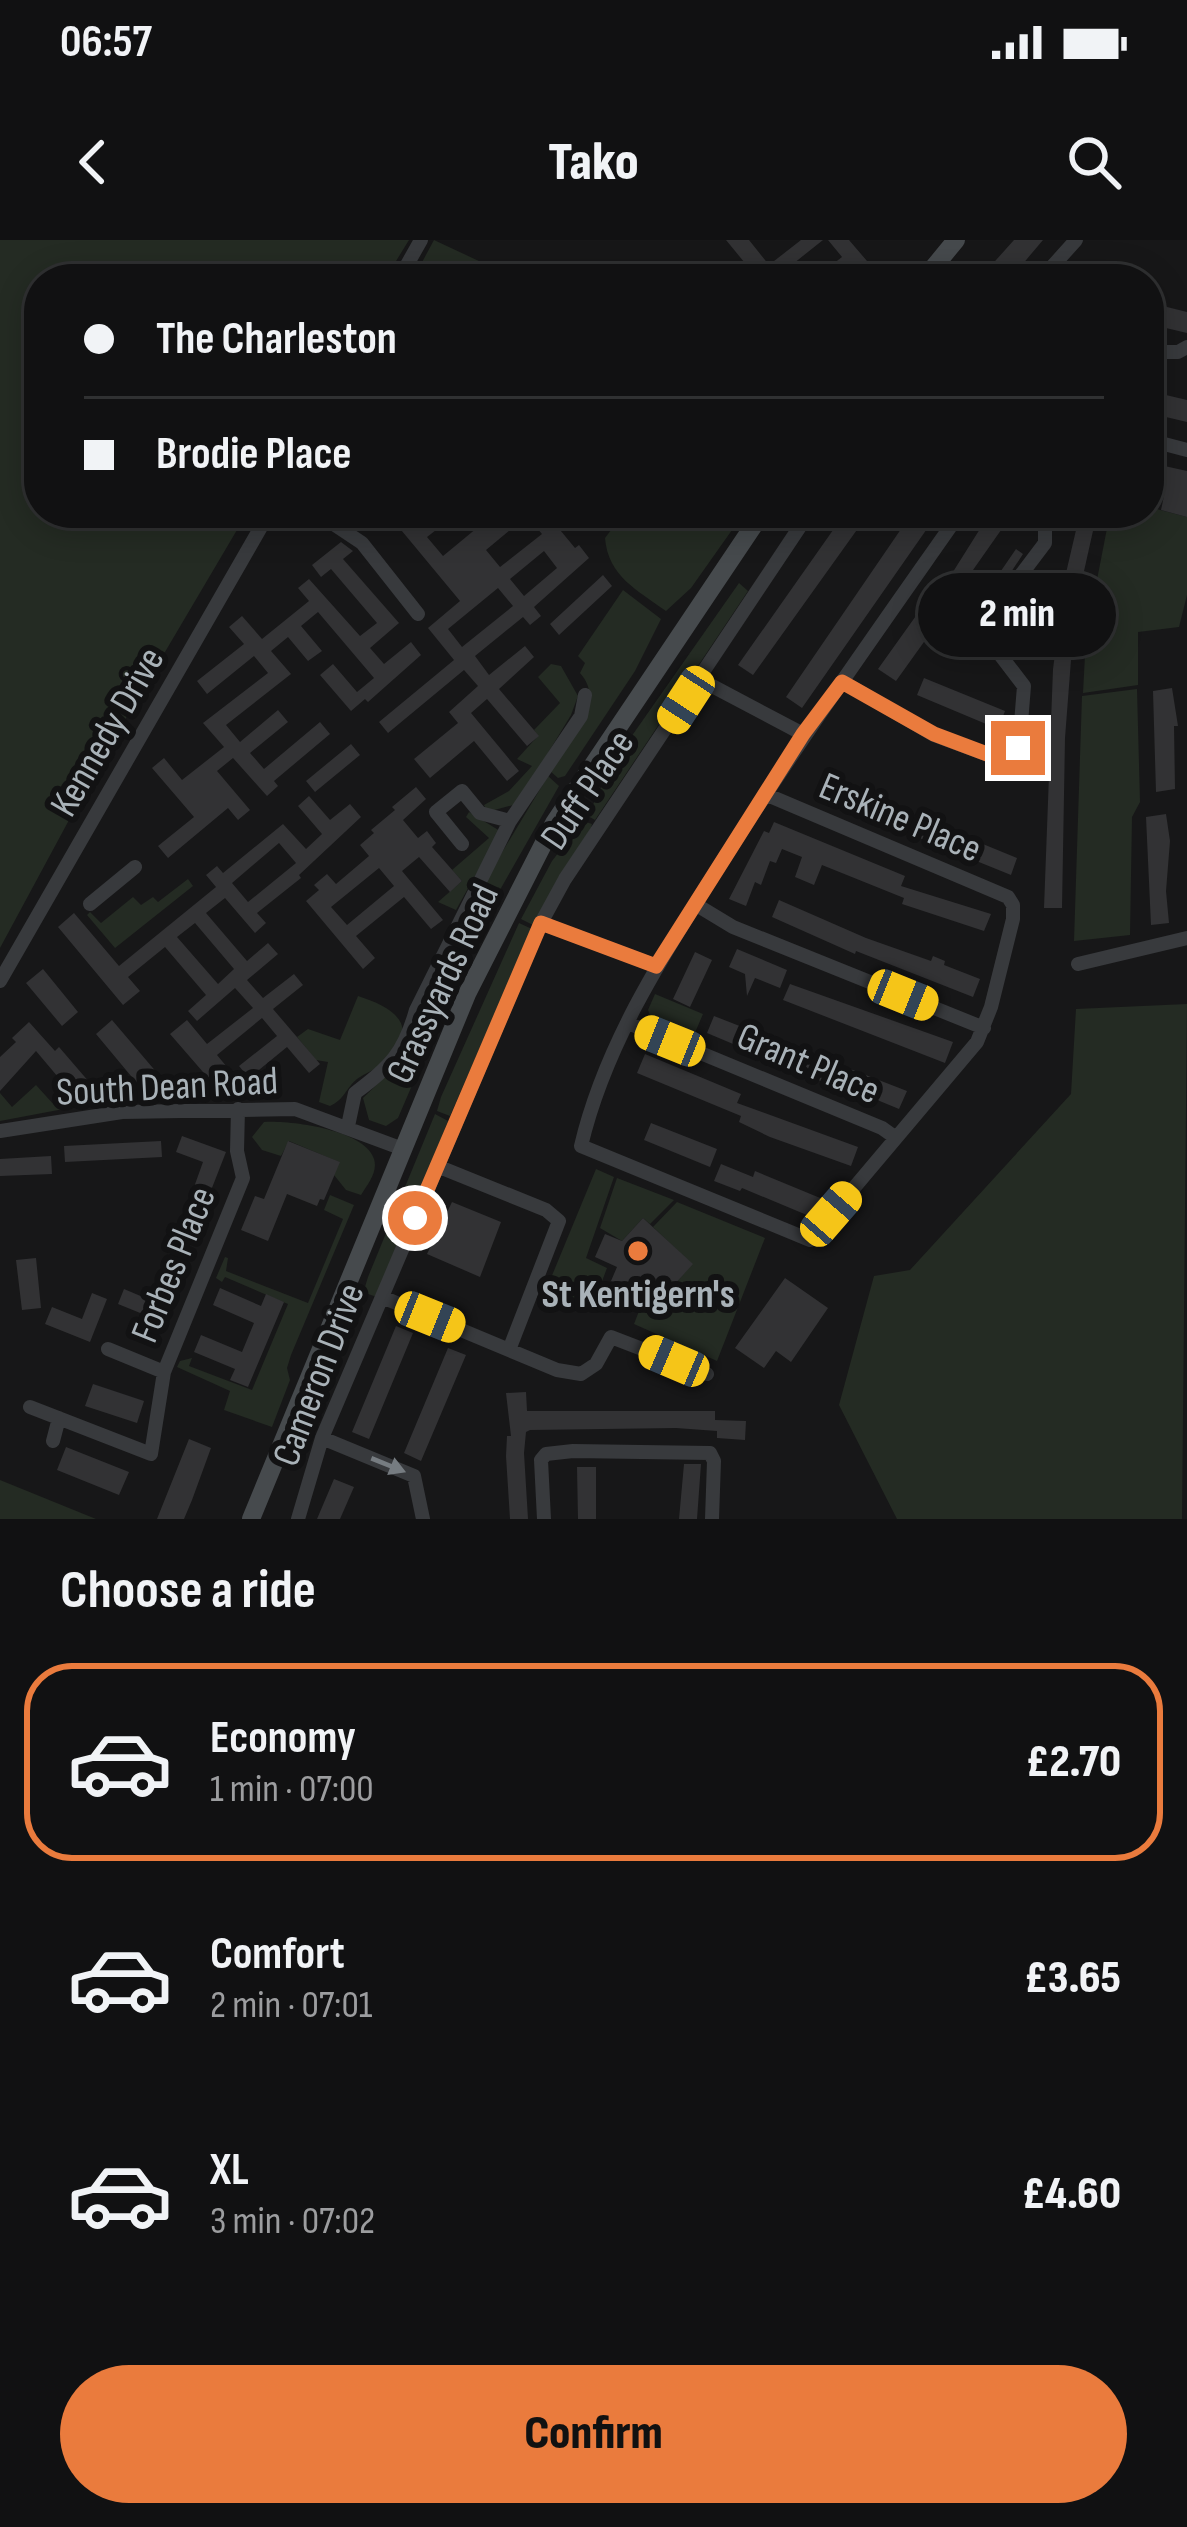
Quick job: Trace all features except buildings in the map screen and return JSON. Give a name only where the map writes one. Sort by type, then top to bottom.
[{"type":"main road","points":[[936,264],[956,240]]},
{"type":"main road","name":"Grassyards Road","points":[[251,1519],[467,994],[554,824],[752,528]]},
{"type":"street","points":[[1054,264],[1076,240]]},
{"type":"street","name":"Kennedy Drive","points":[[0,981],[260,528]]},
{"type":"street","points":[[340,528],[362,543],[418,614]]},
{"type":"street","name":"Duff Place","points":[[541,923],[565,879],[799,528]]},
{"type":"street","points":[[695,904],[733,927],[984,1028],[967,1056],[810,1240],[581,1146],[628,1023],[656,966],[695,904],[803,734],[950,528]]},
{"type":"street","points":[[842,682],[951,741],[1003,760],[1018,748],[1024,686],[998,652],[1017,580],[1046,542],[1046,528]]},
{"type":"street","points":[[699,679],[803,734]]},
{"type":"street","points":[[348,1126],[355,1093],[386,1070],[407,1041],[416,1010],[510,820],[581,716],[585,695]]},
{"type":"street","points":[[462,844],[436,812],[462,791],[480,813],[510,820]]},
{"type":"street","name":"Erskine Place","points":[[765,794],[1011,899],[1013,919],[984,1028]]},
{"type":"street","points":[[90,904],[135,867]]},
{"type":"street","points":[[541,923],[656,966]]},
{"type":"street","name":"Cameron Drive","points":[[298,1519],[322,1438],[541,923]]},
{"type":"street","points":[[1078,964],[1187,938]]},
{"type":"street","name":"Grant Place","points":[[628,1023],[882,1128],[896,1138]]},
{"type":"street","name":"Forbes Place","points":[[30,1407],[151,1454],[164,1372],[243,1178],[238,1109]]},
{"type":"street","name":"South Dean Road","points":[[0,1131],[122,1112],[295,1109],[403,1149]]},
{"type":"street","points":[[437,1166],[547,1210],[559,1222],[509,1350]]},
{"type":"street","points":[[382,1298],[557,1370],[581,1374],[596,1364],[611,1337],[707,1375]]},
{"type":"street","name":"Forbes Place","points":[[108,1349],[164,1372]]},
{"type":"street","points":[[53,1441],[59,1418]]},
{"type":"street","points":[[322,1438],[414,1476],[423,1519]]},
{"type":"street","points":[[544,1519],[541,1460],[546,1454],[573,1451],[710,1453],[714,1461],[712,1519]]},
{"type":"shaded area","points":[[0,240],[409,240],[394,264],[24,264],[24,528],[238,528],[103,757],[0,948]]},
{"type":"shaded area","points":[[434,240],[481,264],[421,264]]},
{"type":"shaded area","points":[[1164,511],[1187,517],[1187,595],[1179,627],[1138,632],[1138,685],[1083,693],[1086,636],[1107,528],[1164,528]]},
{"type":"shaded area","points":[[613,528],[733,528],[691,588],[666,611],[618,572],[605,538]]},
{"type":"shaded area","points":[[739,583],[748,591],[595,820],[588,816],[610,767]]},
{"type":"shaded area","points":[[623,590],[661,619],[635,671],[565,776],[558,778],[550,771],[588,711],[590,698],[580,673],[585,663],[578,656]]},
{"type":"shaded area","points":[[551,664],[561,666],[578,696],[571,715],[517,804],[487,812],[484,805],[509,791],[532,766],[517,759],[538,736],[534,730],[560,703],[538,677]]},
{"type":"shaded area","points":[[1137,689],[1140,802],[1132,817],[1130,935],[1074,941],[1082,696]]},
{"type":"shaded area","points":[[548,776],[559,786],[484,918],[471,917],[489,874]]},
{"type":"shaded area","points":[[469,812],[500,831],[456,910],[438,902],[462,881],[452,870],[489,838],[466,817]]},
{"type":"shaded area","points":[[583,821],[592,824],[591,828],[535,926],[521,919],[552,861]]},
{"type":"shaded area","points":[[188,879],[193,886],[115,948],[87,915],[90,912],[101,923],[133,897],[141,905],[153,897],[158,902]]},
{"type":"shaded area","points":[[466,920],[480,927],[398,1118],[386,1126],[369,1120],[363,1098],[412,1044]]},
{"type":"shaded area","points":[[519,923],[532,929],[450,1116],[437,1111],[441,1097]]},
{"type":"shaded area","points":[[655,994],[703,1014],[691,1042],[654,1026],[648,1010]]},
{"type":"shaded area","points":[[358,996],[393,1013],[403,1030],[401,1039],[383,1063],[357,1079],[330,1106],[319,1102],[328,1062],[316,1060],[297,1037],[308,1029],[340,1040]]},
{"type":"shaded area","points":[[1187,1004],[1182,1519],[897,1519],[839,1405],[874,1276],[910,1270],[1071,1094],[1076,1009]]},
{"type":"shaded area","points":[[90,1083],[106,1101],[0,1121],[0,1093],[12,1107],[36,1085],[55,1106],[71,1103]]},
{"type":"shaded area","points":[[435,1114],[448,1121],[377,1297],[368,1294],[368,1277]]},
{"type":"shaded area","points":[[264,1122],[308,1125],[357,1141],[374,1159],[372,1178],[361,1195],[346,1190],[334,1175],[339,1162],[289,1141],[281,1156],[262,1150],[252,1137]]},
{"type":"shaded area","points":[[596,1169],[614,1177],[586,1258],[607,1268],[601,1284],[634,1298],[628,1312],[609,1305],[605,1313],[546,1290]]},
{"type":"shaded area","points":[[617,1178],[674,1200],[650,1224],[643,1218],[622,1241],[600,1228]]},
{"type":"shaded area","points":[[330,1195],[354,1205],[291,1355],[290,1380],[272,1427],[224,1410],[230,1391],[177,1367],[180,1361],[192,1358],[189,1366],[252,1390],[288,1304],[225,1277],[222,1282],[216,1278],[225,1257],[226,1271],[308,1303],[343,1219],[324,1210]]},
{"type":"shaded area","points":[[677,1202],[765,1238],[717,1361],[634,1324],[648,1288],[660,1293],[692,1264],[653,1227]]},
{"type":"shaded area","points":[[0,1480],[96,1519],[0,1519]]},
{"type":"place","name":"St Kentigern's","points":[[638,1251]]},
{"type":"route","points":[[415,1218],[541,923],[656,966],[803,734],[842,682],[934,734],[1003,760],[1018,748]]}]
